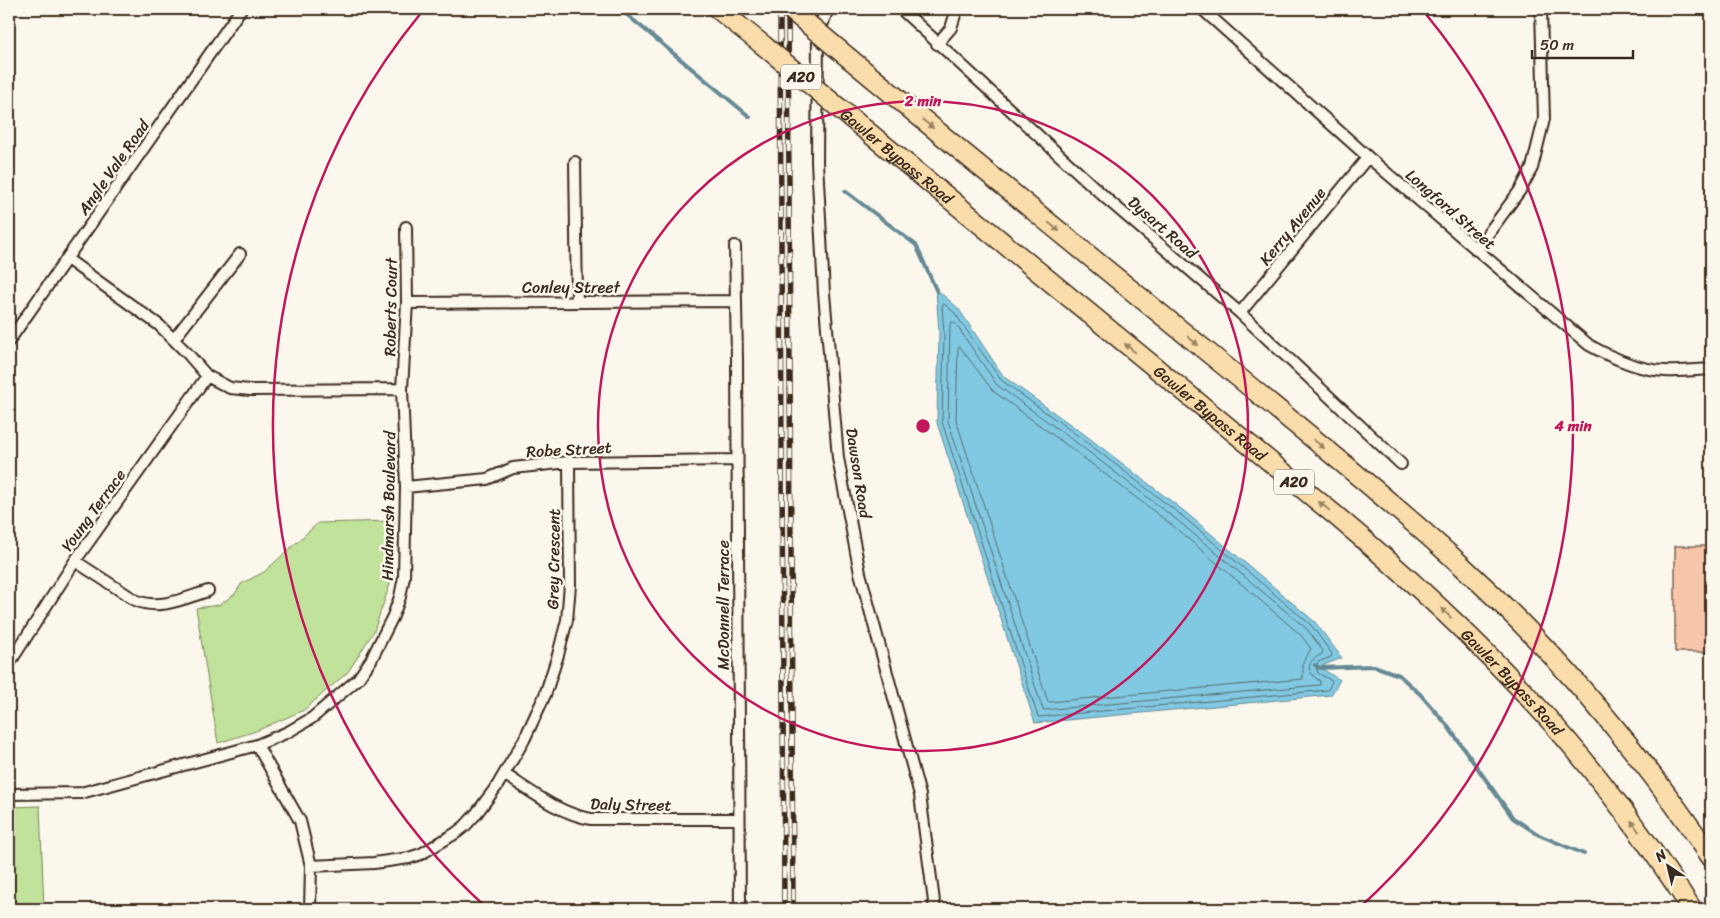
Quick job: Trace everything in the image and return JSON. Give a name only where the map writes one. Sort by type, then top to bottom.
[{"type":"highway","name":"Gawler Bypass Road","points":[[718,9],[1393,564],[1446,613],[1518,686],[1589,766],[1663,865],[1692,909]]},
{"type":"highway","name":"A20","points":[[790,9],[1350,469],[1462,566],[1548,653],[1609,721],[1652,774],[1711,857]]},
{"type":"street","name":"Angle Vale Road","points":[[9,341],[241,9]]},
{"type":"street","name":"Dawson Road","points":[[817,9],[817,162],[824,293],[838,458],[860,573],[920,795],[934,909]]},
{"type":"street","name":"Dawson Road","points":[[818,33],[827,9]]},
{"type":"street","points":[[937,44],[951,28],[957,9]]},
{"type":"street","name":"Longford Street","points":[[1202,9],[1368,158],[1589,345],[1607,356],[1626,363],[1664,371],[1711,369]]},
{"type":"street","points":[[1476,250],[1516,196],[1532,168],[1544,119],[1541,9]]},
{"type":"street","name":"Dysart Road","points":[[901,10],[1108,200],[1240,313],[1401,464]]},
{"type":"street","name":"Kerry Avenue","points":[[1240,313],[1368,158]]},
{"type":"street","points":[[575,162],[577,302]]},
{"type":"street","name":"Roberts Court","points":[[402,389],[407,303],[406,227]]},
{"type":"street","name":"McDonnell Terrace","points":[[735,246],[740,909]]},
{"type":"street","points":[[174,339],[240,254]]},
{"type":"street","points":[[67,259],[159,325],[207,376],[230,388],[250,390],[402,389]]},
{"type":"street","name":"Conley Street","points":[[407,303],[736,301]]},
{"type":"street","name":"Young Terrace","points":[[9,664],[75,561],[207,376]]},
{"type":"street","name":"Hindmarsh Boulevard","points":[[9,794],[81,793],[257,745],[288,732],[312,718],[358,679],[371,660],[393,616],[400,597],[404,570],[406,487],[402,389]]},
{"type":"street","name":"Robe Street","points":[[406,487],[487,479],[513,468],[569,462],[737,460]]},
{"type":"street","name":"Grey Crescent","points":[[311,866],[365,864],[409,858],[421,854],[465,826],[487,801],[524,740],[545,695],[567,620],[570,585],[569,462]]},
{"type":"street","points":[[75,561],[144,604],[164,604],[208,591]]},
{"type":"street","points":[[257,745],[300,821],[311,866],[310,909]]},
{"type":"street","name":"Daly Street","points":[[504,774],[560,809],[591,820],[739,819]]},
{"type":"green space","points":[[395,521],[391,581],[374,631],[348,672],[304,710],[256,731],[218,743],[196,608],[219,605],[235,594],[241,584],[264,572],[318,523]]},
{"type":"green space","points":[[40,806],[44,909],[9,909],[9,807]]},
{"type":"water","points":[[936,289],[958,308],[1004,377],[1084,434],[1184,511],[1315,622],[1342,658],[1319,667],[1340,680],[1331,695],[1035,723],[937,423],[939,332]]},
{"type":"building","points":[[1675,546],[1711,546],[1711,652],[1675,652]]},
{"type":"waterway","points":[[620,9],[750,117]]},
{"type":"waterway","points":[[845,191],[916,245],[937,292]]},
{"type":"waterway","points":[[1315,665],[1319,668],[1374,666],[1399,675],[1420,694],[1447,725],[1513,818],[1539,835],[1584,854]]},
{"type":"railway","points":[[780,9],[784,909]]},
{"type":"railway","points":[[788,9],[793,909]]}]
